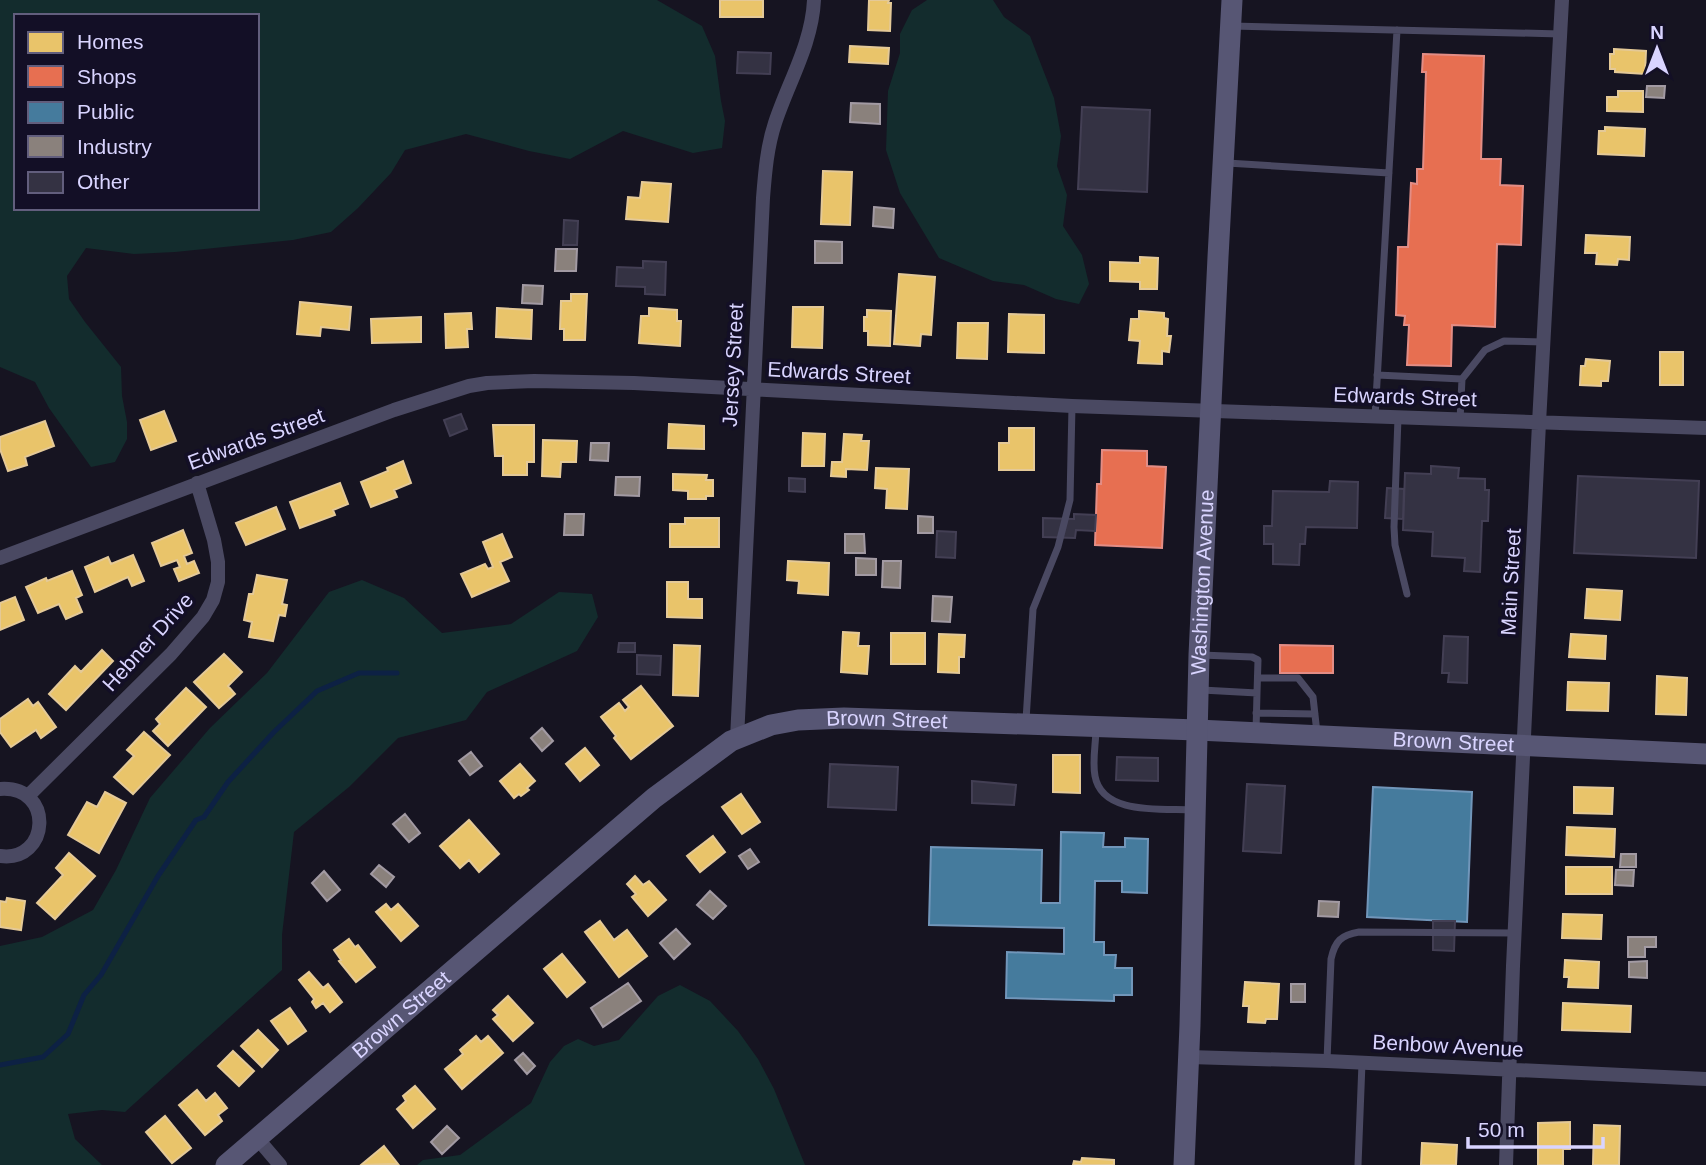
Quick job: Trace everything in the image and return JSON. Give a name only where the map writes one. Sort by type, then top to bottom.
[{"type":"street","name":"Jersey Street","points":[[737,739],[763,198],[774,125],[804,50],[814,0]]},
{"type":"street","name":"Washington Avenue","points":[[1184,1165],[1199,655],[1232,0]]},
{"type":"street","name":"Main Street","points":[[1506,1165],[1539,423],[1562,0]]},
{"type":"street","name":"Edwards Street","points":[[0,558],[394,410],[450,391],[478,385],[534,381],[634,383],[1072,406],[1706,428]]},
{"type":"street","name":"Hebner Drive","points":[[28,796],[171,653],[203,617],[213,600],[218,582],[218,562],[197,483]]},
{"type":"street","name":"Brown Street","points":[[226,1165],[654,798],[731,741],[771,725],[798,720],[844,718],[1196,730],[1256,723],[1317,736],[1706,754]]},
{"type":"street","points":[[0,789],[13,789],[28,796],[38,810],[41,821],[34,842],[26,850],[16,855],[0,856]]},
{"type":"street","name":"Benbow Avenue","points":[[1189,1057],[1706,1079]]},
{"type":"street","points":[[257,1138],[280,1165]]},
{"type":"lane","points":[[1231,26],[1560,34]]},
{"type":"lane","points":[[1375,418],[1396,30]]},
{"type":"lane","points":[[1223,163],[1389,173]]},
{"type":"lane","points":[[1460,420],[1462,379],[1486,351],[1504,341],[1543,342]]},
{"type":"lane","points":[[1377,374],[1462,379]]},
{"type":"lane","points":[[1026,724],[1033,608],[1058,547],[1070,500],[1072,406]]},
{"type":"lane","points":[[1398,418],[1394,527],[1395,545],[1406,594]]},
{"type":"lane","points":[[1199,655],[1252,656],[1258,660],[1256,723],[1315,714]]},
{"type":"lane","points":[[1258,678],[1298,678],[1313,697],[1317,736]]},
{"type":"lane","points":[[1198,690],[1257,693]]},
{"type":"lane","points":[[1096,727],[1095,775],[1098,787],[1109,800],[1126,807],[1195,810]]},
{"type":"lane","points":[[1327,1061],[1331,959],[1338,941],[1359,932],[1515,933]]},
{"type":"lane","points":[[1358,1165],[1362,1063]]},
{"type":"green space","points":[[0,0],[657,0],[702,26],[715,56],[725,121],[722,148],[693,153],[623,131],[570,159],[466,134],[405,150],[391,173],[331,232],[293,240],[175,252],[134,254],[86,248],[67,276],[69,299],[121,367],[127,439],[115,462],[91,467],[49,408],[35,382],[0,367]]},
{"type":"green space","points":[[927,0],[993,0],[1004,17],[1030,36],[1054,98],[1061,136],[1057,166],[1067,195],[1063,226],[1082,255],[1089,284],[1079,304],[1056,299],[1024,285],[993,281],[939,258],[900,193],[886,150],[888,91],[900,53],[900,34],[912,10]]},
{"type":"green space","points":[[362,580],[404,598],[442,633],[511,624],[559,592],[592,594],[598,617],[577,651],[487,692],[466,720],[398,738],[349,787],[294,832],[282,935],[282,970],[125,1112],[102,1110],[68,1114],[75,1139],[102,1165],[0,1165],[0,946],[42,937],[93,910],[116,870],[150,798],[210,728],[267,673],[329,592]]},
{"type":"green space","points":[[680,985],[710,1001],[738,1031],[758,1059],[774,1089],[805,1165],[417,1165],[423,1160],[460,1155],[531,1103],[550,1062],[564,1046],[578,1039],[594,1046],[619,1040],[658,996]]},
{"type":"building: Homes","points":[[720,0],[763,0],[763,17],[720,17]]},
{"type":"building: Homes","points":[[869,0],[889,0],[890,31],[868,30]]},
{"type":"building: Homes","points":[[850,46],[889,48],[888,64],[849,62]]},
{"type":"building: Homes","points":[[1614,49],[1646,51],[1645,74],[1615,72],[1615,69],[1610,69],[1610,54],[1614,54]]},
{"type":"building: Homes","points":[[1618,91],[1643,91],[1643,112],[1607,111],[1607,97],[1618,97]]},
{"type":"building: Homes","points":[[1605,127],[1645,129],[1644,156],[1598,154],[1599,131],[1605,131]]},
{"type":"building: Homes","points":[[823,171],[852,172],[850,225],[821,224]]},
{"type":"building: Homes","points":[[642,182],[671,184],[668,222],[626,219],[628,197],[640,198]]},
{"type":"building: Homes","points":[[1586,235],[1630,237],[1629,260],[1618,259],[1617,265],[1596,264],[1597,253],[1585,253]]},
{"type":"building: Homes","points":[[1140,257],[1158,258],[1157,289],[1140,289],[1140,282],[1110,281],[1110,262],[1140,263]]},
{"type":"building: Homes","points":[[899,274],[935,277],[931,335],[921,334],[920,346],[894,344]]},
{"type":"building: Homes","points":[[571,294],[587,294],[585,340],[564,340],[564,329],[560,329],[561,301],[571,301]]},
{"type":"building: Homes","points":[[300,302],[351,307],[349,330],[321,327],[320,336],[297,334]]},
{"type":"building: Homes","points":[[793,307],[823,307],[822,348],[792,347]]},
{"type":"building: Homes","points":[[497,308],[532,310],[531,339],[496,337]]},
{"type":"building: Homes","points":[[649,308],[677,310],[677,321],[681,321],[680,346],[639,343],[641,316],[649,316]]},
{"type":"building: Homes","points":[[867,310],[891,311],[890,346],[868,345],[868,331],[864,331]]},
{"type":"building: Homes","points":[[1139,311],[1164,313],[1164,318],[1168,319],[1167,336],[1171,336],[1169,352],[1162,351],[1162,364],[1138,363],[1140,341],[1129,340],[1131,319],[1139,319]]},
{"type":"building: Homes","points":[[471,313],[472,329],[467,329],[468,347],[446,348],[445,314]]},
{"type":"building: Homes","points":[[1009,314],[1044,315],[1044,353],[1008,352]]},
{"type":"building: Homes","points":[[421,317],[421,342],[372,343],[371,319]]},
{"type":"building: Homes","points":[[958,323],[988,323],[987,359],[957,358]]},
{"type":"building: Homes","points":[[1660,352],[1683,352],[1683,385],[1660,385]]},
{"type":"building: Homes","points":[[1586,359],[1610,361],[1608,381],[1601,381],[1601,386],[1580,385],[1581,366],[1585,366]]},
{"type":"building: Homes","points":[[164,411],[176,441],[151,450],[140,420]]},
{"type":"building: Homes","points":[[45,421],[54,446],[25,457],[27,465],[8,471],[0,449],[0,437]]},
{"type":"building: Homes","points":[[669,424],[704,426],[704,449],[668,448]]},
{"type":"building: Homes","points":[[493,425],[534,425],[534,462],[527,462],[527,475],[503,475],[503,456],[495,456]]},
{"type":"building: Homes","points":[[1009,428],[1034,428],[1034,470],[999,470],[999,443],[1009,443]]},
{"type":"building: Homes","points":[[803,433],[825,434],[824,466],[802,466]]},
{"type":"building: Homes","points":[[844,434],[862,435],[861,441],[869,441],[867,470],[846,469],[846,477],[831,476],[832,462],[842,462]]},
{"type":"building: Homes","points":[[543,440],[577,441],[576,462],[561,462],[560,477],[542,476]]},
{"type":"building: Homes","points":[[403,461],[411,483],[394,490],[397,497],[371,507],[361,482],[388,471],[387,468]]},
{"type":"building: Homes","points":[[876,468],[909,469],[907,509],[886,508],[887,489],[875,488]]},
{"type":"building: Homes","points":[[673,474],[707,475],[706,480],[713,480],[713,496],[706,496],[706,499],[688,499],[688,491],[673,490]]},
{"type":"building: Homes","points":[[340,483],[348,504],[333,510],[335,515],[300,528],[290,502]]},
{"type":"building: Homes","points":[[276,507],[285,529],[246,545],[236,523]]},
{"type":"building: Homes","points":[[685,518],[719,518],[719,547],[670,547],[670,524],[685,524]]},
{"type":"building: Homes","points":[[183,530],[192,553],[184,556],[187,564],[194,561],[199,573],[179,581],[174,569],[180,567],[177,560],[161,566],[152,543]]},
{"type":"building: Homes","points":[[502,534],[512,557],[500,562],[509,581],[472,597],[461,574],[485,564],[488,569],[493,567],[483,542]]},
{"type":"building: Homes","points":[[133,555],[144,581],[132,586],[128,577],[95,592],[85,567],[108,557],[111,564]]},
{"type":"building: Homes","points":[[788,561],[829,563],[828,595],[798,593],[799,581],[787,580]]},
{"type":"building: Homes","points":[[72,571],[82,595],[76,598],[82,612],[66,619],[59,604],[38,613],[26,587]]},
{"type":"building: Homes","points":[[257,575],[287,580],[282,604],[287,605],[285,616],[279,615],[273,641],[249,637],[252,622],[244,620],[249,594],[253,594]]},
{"type":"building: Homes","points":[[667,582],[688,582],[688,599],[702,599],[702,618],[667,617]]},
{"type":"building: Homes","points":[[1587,589],[1622,591],[1620,620],[1585,618]]},
{"type":"building: Homes","points":[[15,597],[24,620],[0,630],[0,603]]},
{"type":"building: Homes","points":[[843,632],[859,633],[858,646],[869,646],[867,674],[841,672]]},
{"type":"building: Homes","points":[[891,633],[925,633],[925,664],[891,664]]},
{"type":"building: Homes","points":[[939,634],[965,635],[964,657],[959,657],[959,673],[938,672]]},
{"type":"building: Homes","points":[[1571,634],[1606,636],[1605,659],[1569,657]]},
{"type":"building: Homes","points":[[674,645],[700,646],[698,696],[673,695]]},
{"type":"building: Homes","points":[[102,650],[113,661],[66,710],[49,694],[75,666],[81,672]]},
{"type":"building: Homes","points":[[224,654],[242,672],[228,686],[235,694],[219,708],[194,682]]},
{"type":"building: Homes","points":[[1657,676],[1687,678],[1686,715],[1656,714]]},
{"type":"building: Homes","points":[[1568,682],[1609,683],[1608,711],[1567,710]]},
{"type":"building: Homes","points":[[641,686],[673,726],[631,759],[601,717],[619,703],[625,711],[629,707],[623,700]]},
{"type":"building: Homes","points":[[186,688],[206,707],[168,746],[153,731],[160,724],[156,719]]},
{"type":"building: Homes","points":[[28,699],[33,706],[38,702],[56,727],[41,738],[36,730],[11,747],[0,732],[0,719]]},
{"type":"building: Homes","points":[[144,732],[170,755],[133,794],[114,777],[134,756],[127,750]]},
{"type":"building: Homes","points":[[585,748],[599,765],[580,781],[566,764]]},
{"type":"building: Homes","points":[[1053,755],[1080,755],[1080,793],[1053,792]]},
{"type":"building: Homes","points":[[520,764],[535,781],[527,788],[529,790],[514,798],[500,781]]},
{"type":"building: Homes","points":[[1574,787],[1613,788],[1612,814],[1574,813]]},
{"type":"building: Homes","points":[[105,792],[126,803],[99,853],[68,835],[87,802],[97,807]]},
{"type":"building: Homes","points":[[741,794],[760,822],[742,834],[722,807]]},
{"type":"building: Homes","points":[[469,820],[499,854],[479,872],[469,860],[460,868],[440,846]]},
{"type":"building: Homes","points":[[1567,827],[1615,829],[1614,857],[1566,855]]},
{"type":"building: Homes","points":[[713,836],[725,852],[700,872],[687,856]]},
{"type":"building: Homes","points":[[69,853],[95,876],[55,919],[37,903],[63,875],[56,868]]},
{"type":"building: Homes","points":[[1566,867],[1612,867],[1612,894],[1566,894]]},
{"type":"building: Homes","points":[[635,876],[643,885],[649,881],[666,900],[648,916],[632,897],[636,894],[627,884]]},
{"type":"building: Homes","points":[[7,898],[25,901],[21,930],[0,927],[0,901],[6,902]]},
{"type":"building: Homes","points":[[386,904],[391,910],[398,904],[418,926],[401,941],[376,912]]},
{"type":"building: Homes","points":[[1563,914],[1602,915],[1601,939],[1562,938]]},
{"type":"building: Homes","points":[[600,921],[614,940],[627,930],[647,956],[619,977],[585,932]]},
{"type":"building: Homes","points":[[349,939],[355,947],[358,945],[375,967],[356,982],[339,961],[341,960],[334,950]]},
{"type":"building: Homes","points":[[562,954],[585,982],[567,997],[544,969]]},
{"type":"building: Homes","points":[[1565,960],[1599,962],[1598,988],[1568,987],[1569,977],[1564,977]]},
{"type":"building: Homes","points":[[309,972],[323,988],[328,984],[342,1002],[330,1012],[323,1003],[316,1008],[312,1002],[314,999],[299,980]]},
{"type":"building: Homes","points":[[1245,982],[1279,984],[1277,1019],[1266,1019],[1265,1023],[1248,1022],[1249,1006],[1243,1006]]},
{"type":"building: Homes","points":[[508,996],[533,1023],[513,1041],[493,1019],[498,1015],[493,1010]]},
{"type":"building: Homes","points":[[1563,1003],[1631,1006],[1630,1032],[1562,1030]]},
{"type":"building: Homes","points":[[290,1008],[306,1031],[288,1044],[271,1021]]},
{"type":"building: Homes","points":[[258,1030],[278,1050],[262,1067],[241,1046]]},
{"type":"building: Homes","points":[[476,1036],[481,1042],[488,1036],[503,1053],[462,1089],[445,1069],[463,1054],[460,1050]]},
{"type":"building: Homes","points":[[233,1051],[254,1071],[239,1086],[218,1066]]},
{"type":"building: Homes","points":[[415,1086],[435,1109],[413,1128],[397,1109],[406,1101],[403,1096]]},
{"type":"building: Homes","points":[[197,1090],[206,1101],[215,1093],[227,1108],[218,1115],[222,1121],[205,1135],[179,1105]]},
{"type":"building: Homes","points":[[165,1116],[191,1148],[172,1163],[146,1132]]},
{"type":"building: Homes","points":[[1570,1122],[1570,1149],[1563,1149],[1563,1165],[1538,1165],[1538,1123]]},
{"type":"building: Homes","points":[[1594,1125],[1620,1126],[1619,1165],[1593,1165]]},
{"type":"building: Homes","points":[[1422,1143],[1457,1145],[1456,1165],[1421,1165]]},
{"type":"building: Homes","points":[[384,1146],[398,1164],[361,1165]]},
{"type":"building: Homes","points":[[1082,1158],[1114,1160],[1114,1165],[1073,1165],[1074,1161],[1081,1162]]},
{"type":"building: Shops","points":[[1423,54],[1484,56],[1481,159],[1501,159],[1500,185],[1523,186],[1521,245],[1497,244],[1495,327],[1452,325],[1451,366],[1407,365],[1409,325],[1404,325],[1405,316],[1396,315],[1398,247],[1408,247],[1411,183],[1417,184],[1417,169],[1423,169],[1426,72],[1422,72]]},
{"type":"building: Shops","points":[[1102,450],[1147,451],[1147,466],[1166,467],[1162,548],[1095,545],[1097,484],[1101,484]]},
{"type":"building: Shops","points":[[1280,645],[1333,646],[1333,673],[1280,673]]},
{"type":"building: Public","points":[[1373,787],[1472,792],[1467,922],[1367,917]]},
{"type":"building: Public","points":[[1061,832],[1104,833],[1103,847],[1125,847],[1125,838],[1148,839],[1147,893],[1122,892],[1122,881],[1095,881],[1094,942],[1104,942],[1104,955],[1116,955],[1115,968],[1132,968],[1132,995],[1114,995],[1114,1001],[1006,998],[1007,952],[1064,954],[1064,928],[929,925],[931,847],[1042,850],[1041,903],[1060,903]]},
{"type":"building: Industry","points":[[1647,86],[1665,86],[1664,98],[1646,97]]},
{"type":"building: Industry","points":[[851,103],[880,104],[880,124],[850,122]]},
{"type":"building: Industry","points":[[874,207],[894,209],[893,228],[873,226]]},
{"type":"building: Industry","points":[[815,241],[842,242],[842,263],[815,263]]},
{"type":"building: Industry","points":[[556,249],[577,249],[576,271],[555,271]]},
{"type":"building: Industry","points":[[523,285],[543,286],[542,304],[522,303]]},
{"type":"building: Industry","points":[[591,443],[609,443],[608,461],[590,460]]},
{"type":"building: Industry","points":[[616,477],[640,477],[639,496],[615,495]]},
{"type":"building: Industry","points":[[565,514],[584,514],[583,535],[564,535]]},
{"type":"building: Industry","points":[[918,516],[933,517],[933,533],[918,533]]},
{"type":"building: Industry","points":[[845,534],[864,534],[865,553],[845,553]]},
{"type":"building: Industry","points":[[856,558],[876,559],[876,575],[856,575]]},
{"type":"building: Industry","points":[[883,561],[901,561],[900,588],[882,587]]},
{"type":"building: Industry","points":[[933,596],[952,597],[950,622],[932,621]]},
{"type":"building: Industry","points":[[542,728],[553,741],[542,751],[531,738]]},
{"type":"building: Industry","points":[[471,752],[482,766],[470,775],[459,761]]},
{"type":"building: Industry","points":[[405,814],[420,833],[409,842],[393,824]]},
{"type":"building: Industry","points":[[750,849],[759,862],[748,869],[739,856]]},
{"type":"building: Industry","points":[[1621,854],[1636,854],[1636,867],[1620,867]]},
{"type":"building: Industry","points":[[379,865],[394,877],[386,887],[371,874]]},
{"type":"building: Industry","points":[[1616,870],[1634,870],[1633,886],[1615,885]]},
{"type":"building: Industry","points":[[324,871],[340,890],[327,901],[312,883]]},
{"type":"building: Industry","points":[[710,891],[726,906],[713,919],[697,905]]},
{"type":"building: Industry","points":[[1319,901],[1339,902],[1338,917],[1318,916]]},
{"type":"building: Industry","points":[[676,929],[690,944],[674,959],[660,943]]},
{"type":"building: Industry","points":[[1628,937],[1656,937],[1656,947],[1645,947],[1645,957],[1628,957]]},
{"type":"building: Industry","points":[[1647,961],[1647,978],[1629,977],[1629,962]]},
{"type":"building: Industry","points":[[628,983],[641,1001],[603,1027],[591,1008]]},
{"type":"building: Industry","points":[[1291,984],[1305,984],[1305,1002],[1291,1002]]},
{"type":"building: Industry","points":[[523,1053],[535,1066],[527,1074],[515,1060]]},
{"type":"building: Industry","points":[[447,1126],[459,1138],[442,1154],[431,1142]]},
{"type":"building: Other","points":[[738,52],[771,53],[770,74],[737,73]]},
{"type":"building: Other","points":[[1082,107],[1150,110],[1147,192],[1078,189]]},
{"type":"building: Other","points":[[564,220],[578,221],[577,245],[563,245]]},
{"type":"building: Other","points":[[643,261],[666,262],[665,295],[645,294],[645,287],[616,286],[617,267],[643,268]]},
{"type":"building: Other","points":[[461,414],[467,429],[450,436],[444,420]]},
{"type":"building: Other","points":[[1431,466],[1459,468],[1458,478],[1485,479],[1485,490],[1489,490],[1488,521],[1482,521],[1480,572],[1464,571],[1465,558],[1432,556],[1433,532],[1403,530],[1405,473],[1431,474]]},
{"type":"building: Other","points":[[1578,476],[1699,481],[1696,558],[1574,553]]},
{"type":"building: Other","points":[[789,478],[805,479],[805,492],[789,491]]},
{"type":"building: Other","points":[[1330,481],[1358,482],[1357,528],[1306,527],[1305,544],[1300,544],[1299,565],[1273,564],[1273,544],[1264,544],[1264,526],[1272,526],[1273,491],[1329,492]]},
{"type":"building: Other","points":[[1387,488],[1404,489],[1403,519],[1385,518]]},
{"type":"building: Other","points":[[1074,514],[1096,515],[1095,531],[1076,530],[1075,538],[1043,537],[1043,518],[1074,519]]},
{"type":"building: Other","points":[[937,531],[956,532],[955,558],[936,557]]},
{"type":"building: Other","points":[[1444,636],[1468,637],[1467,683],[1448,682],[1449,673],[1442,673]]},
{"type":"building: Other","points":[[619,643],[635,643],[635,652],[618,652]]},
{"type":"building: Other","points":[[637,655],[661,656],[660,675],[637,674]]},
{"type":"building: Other","points":[[1117,757],[1158,758],[1158,781],[1116,780]]},
{"type":"building: Other","points":[[830,764],[898,767],[896,810],[828,807]]},
{"type":"building: Other","points":[[972,781],[1016,785],[1014,805],[972,803]]},
{"type":"building: Other","points":[[1247,784],[1285,786],[1281,853],[1243,851]]},
{"type":"building: Other","points":[[1433,921],[1455,921],[1454,951],[1433,950]]},
{"type":"waterway","points":[[0,1065],[43,1057],[68,1034],[84,995],[101,975],[158,876],[196,820],[204,817],[228,782],[274,732],[317,691],[359,673],[397,673]]}]
